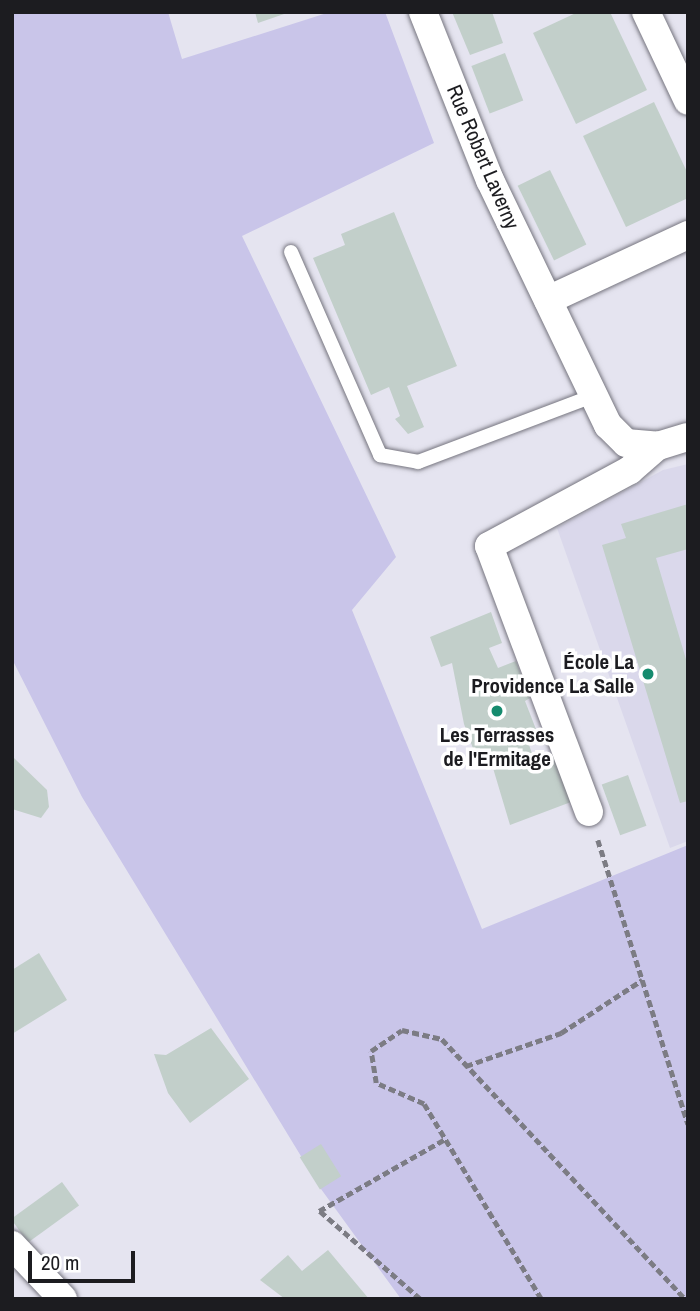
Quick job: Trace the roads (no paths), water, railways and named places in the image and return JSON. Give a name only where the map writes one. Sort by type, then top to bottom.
[{"type":"street","name":"Rue Robert Laverny","points":[[424,12],[490,180],[608,425],[626,443],[658,446]]},
{"type":"street","points":[[646,12],[688,100]]},
{"type":"street","points":[[548,300],[688,235]]},
{"type":"street","points":[[589,812],[489,546],[631,470],[658,446],[688,437]]},
{"type":"street","points":[[12,1245],[63,1299]]},
{"type":"lane","points":[[291,252],[380,455],[418,462],[595,395]]},
{"type":"place","name":"École La Providence La Salle","points":[[648,674]]},
{"type":"place","name":"Les Terrasses de l'Ermitage","points":[[497,711]]}]
